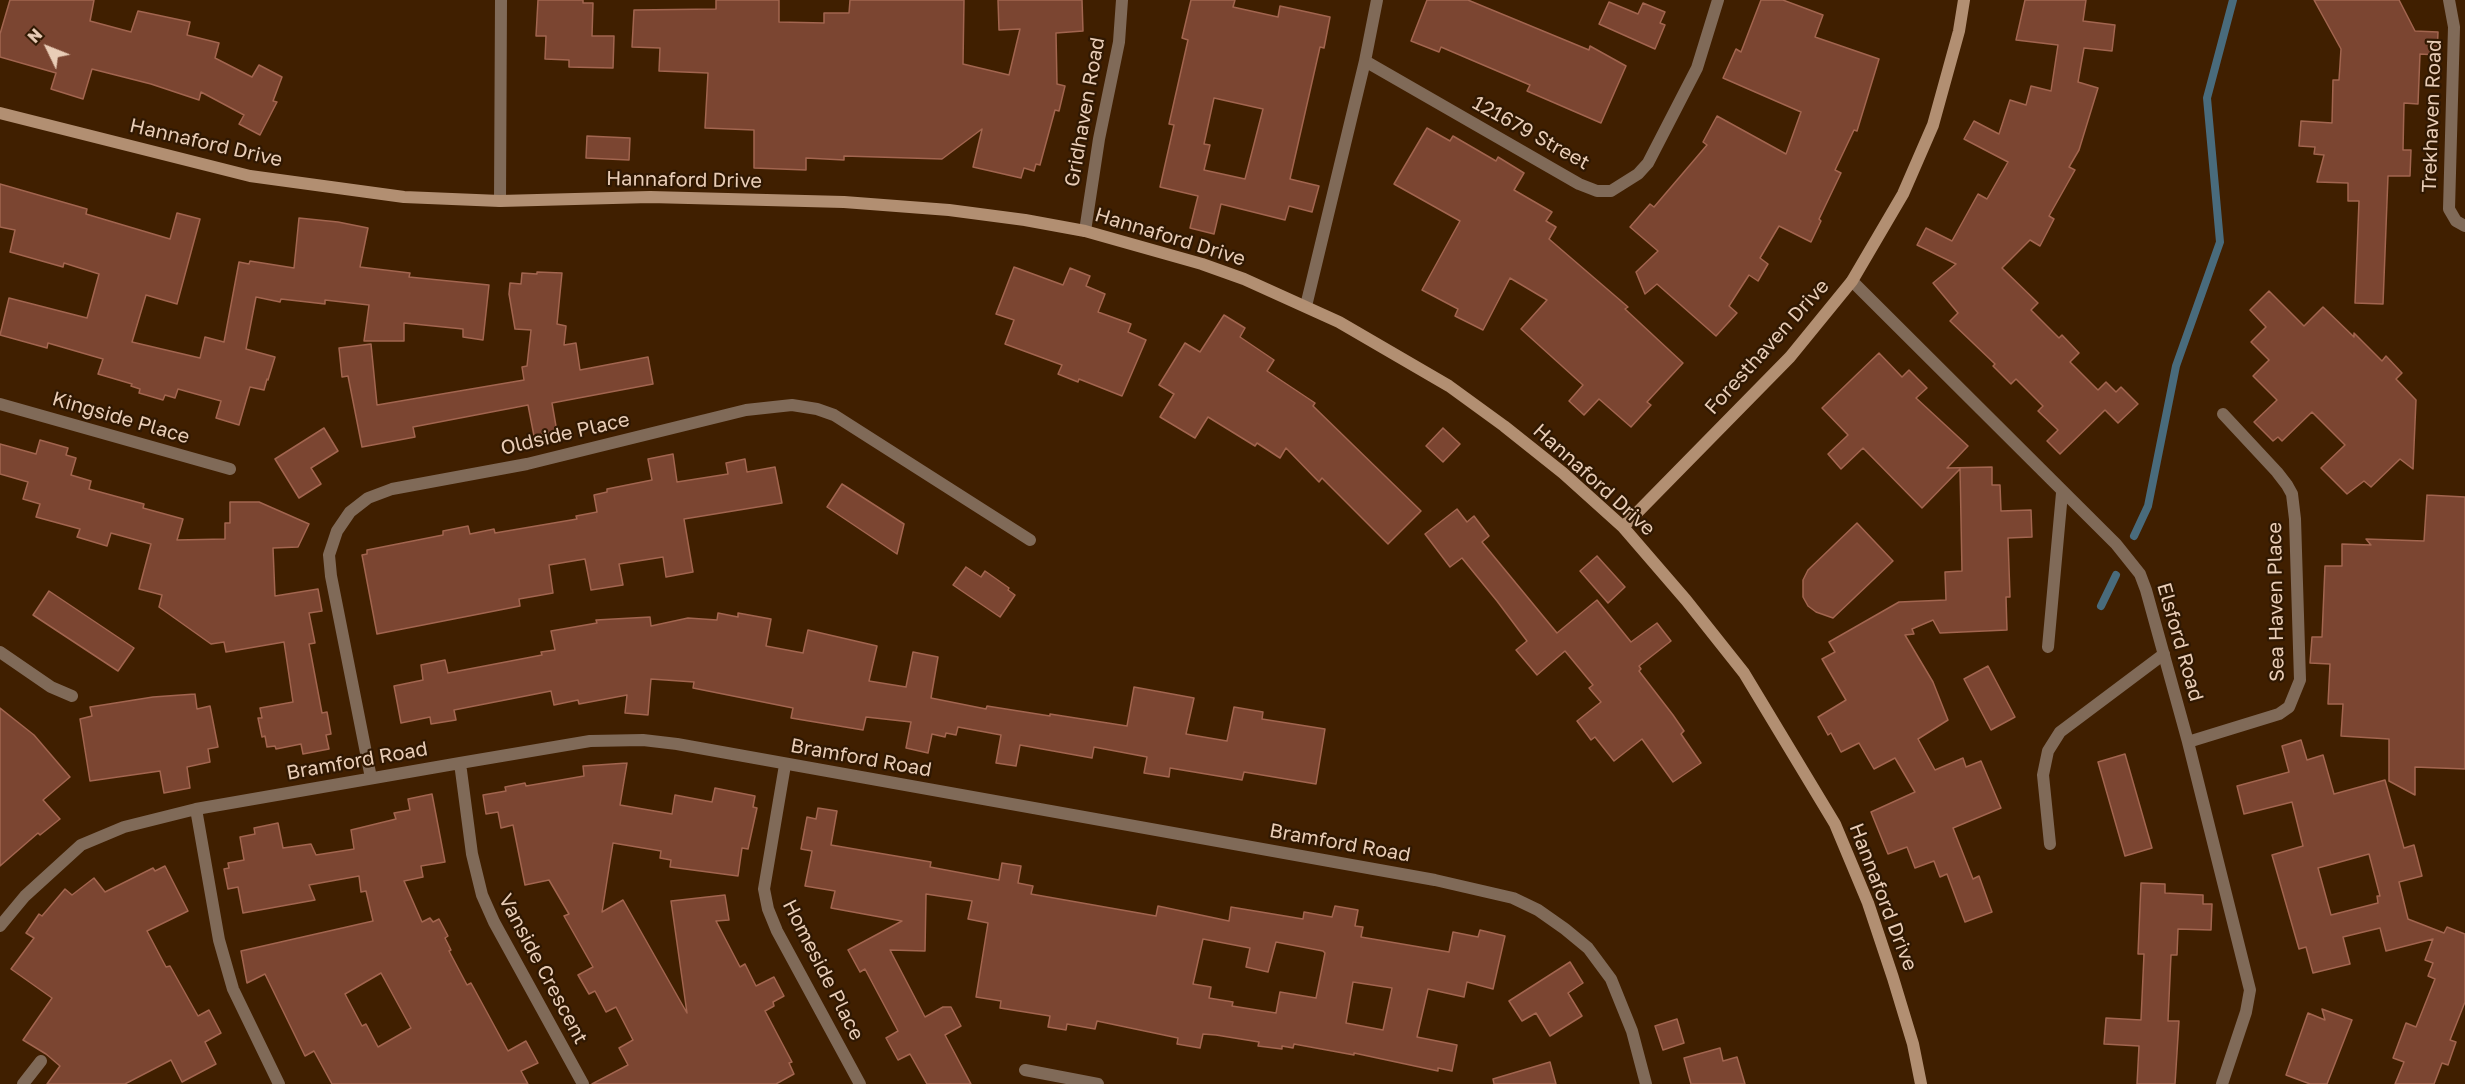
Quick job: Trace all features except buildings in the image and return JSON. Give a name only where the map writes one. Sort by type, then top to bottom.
[{"type":"street","points":[[500,201],[501,0]]},
{"type":"street","name":"Gridhaven Road","points":[[1085,231],[1099,139],[1119,42],[1122,0]]},
{"type":"street","points":[[1306,306],[1365,61],[1377,0]]},
{"type":"street","name":"121679 Street","points":[[1365,61],[1579,184],[1597,191],[1611,191],[1638,174],[1648,163],[1696,68],[1718,0]]},
{"type":"street","name":"Foresthaven Drive","points":[[1623,527],[1790,357],[1852,281],[1904,194],[1933,125],[1959,32],[1964,0]]},
{"type":"street","name":"Trekhaven Road","points":[[2449,0],[2454,27],[2449,209],[2456,221],[2465,226]]},
{"type":"street","name":"Hannaford Drive","points":[[0,113],[250,176],[404,197],[500,201],[650,197],[844,202],[949,210],[1025,220],[1085,231],[1202,264],[1306,306],[1390,350],[1449,386],[1504,426],[1623,527],[1686,600],[1744,673],[1835,824],[1868,903],[1893,978],[1913,1044],[1921,1084]]},
{"type":"street","name":"Elsford Road","points":[[1852,281],[2062,493],[2116,544],[2139,574],[2146,590],[2188,742],[2250,990],[2246,1012],[2222,1084]]},
{"type":"street","name":"Kingside Place","points":[[0,404],[230,469]]},
{"type":"street","name":"Oldside Place","points":[[370,778],[331,576],[329,555],[337,531],[350,512],[368,498],[392,489],[527,464],[746,410],[792,405],[817,409],[834,415],[1030,540]]},
{"type":"street","name":"Sea Haven Place","points":[[2188,742],[2279,714],[2289,707],[2300,680],[2295,519],[2292,494],[2277,472],[2223,414]]},
{"type":"street","points":[[2048,647],[2062,493]]},
{"type":"street","points":[[0,652],[51,687],[72,696]]},
{"type":"street","points":[[2050,844],[2043,775],[2048,751],[2060,732],[2164,654]]},
{"type":"street","name":"Bramford Road","points":[[0,926],[26,896],[81,845],[124,827],[196,809],[590,741],[643,740],[677,744],[1435,880],[1513,898],[1538,910],[1565,928],[1588,948],[1611,979],[1632,1031],[1646,1084]]},
{"type":"street","name":"Vanside Crescent","points":[[460,763],[472,854],[482,896],[583,1084]]},
{"type":"street","name":"Homeside Place","points":[[785,765],[764,889],[768,909],[777,931],[860,1084]]},
{"type":"street","points":[[196,809],[219,940],[233,989],[279,1084]]},
{"type":"street","points":[[23,1084],[41,1061]]},
{"type":"street","points":[[1025,1070],[1098,1084]]},
{"type":"waterway","points":[[2134,536],[2148,506],[2176,366],[2220,242],[2207,98],[2233,0]]},
{"type":"waterway","points":[[2101,606],[2116,575]]}]
